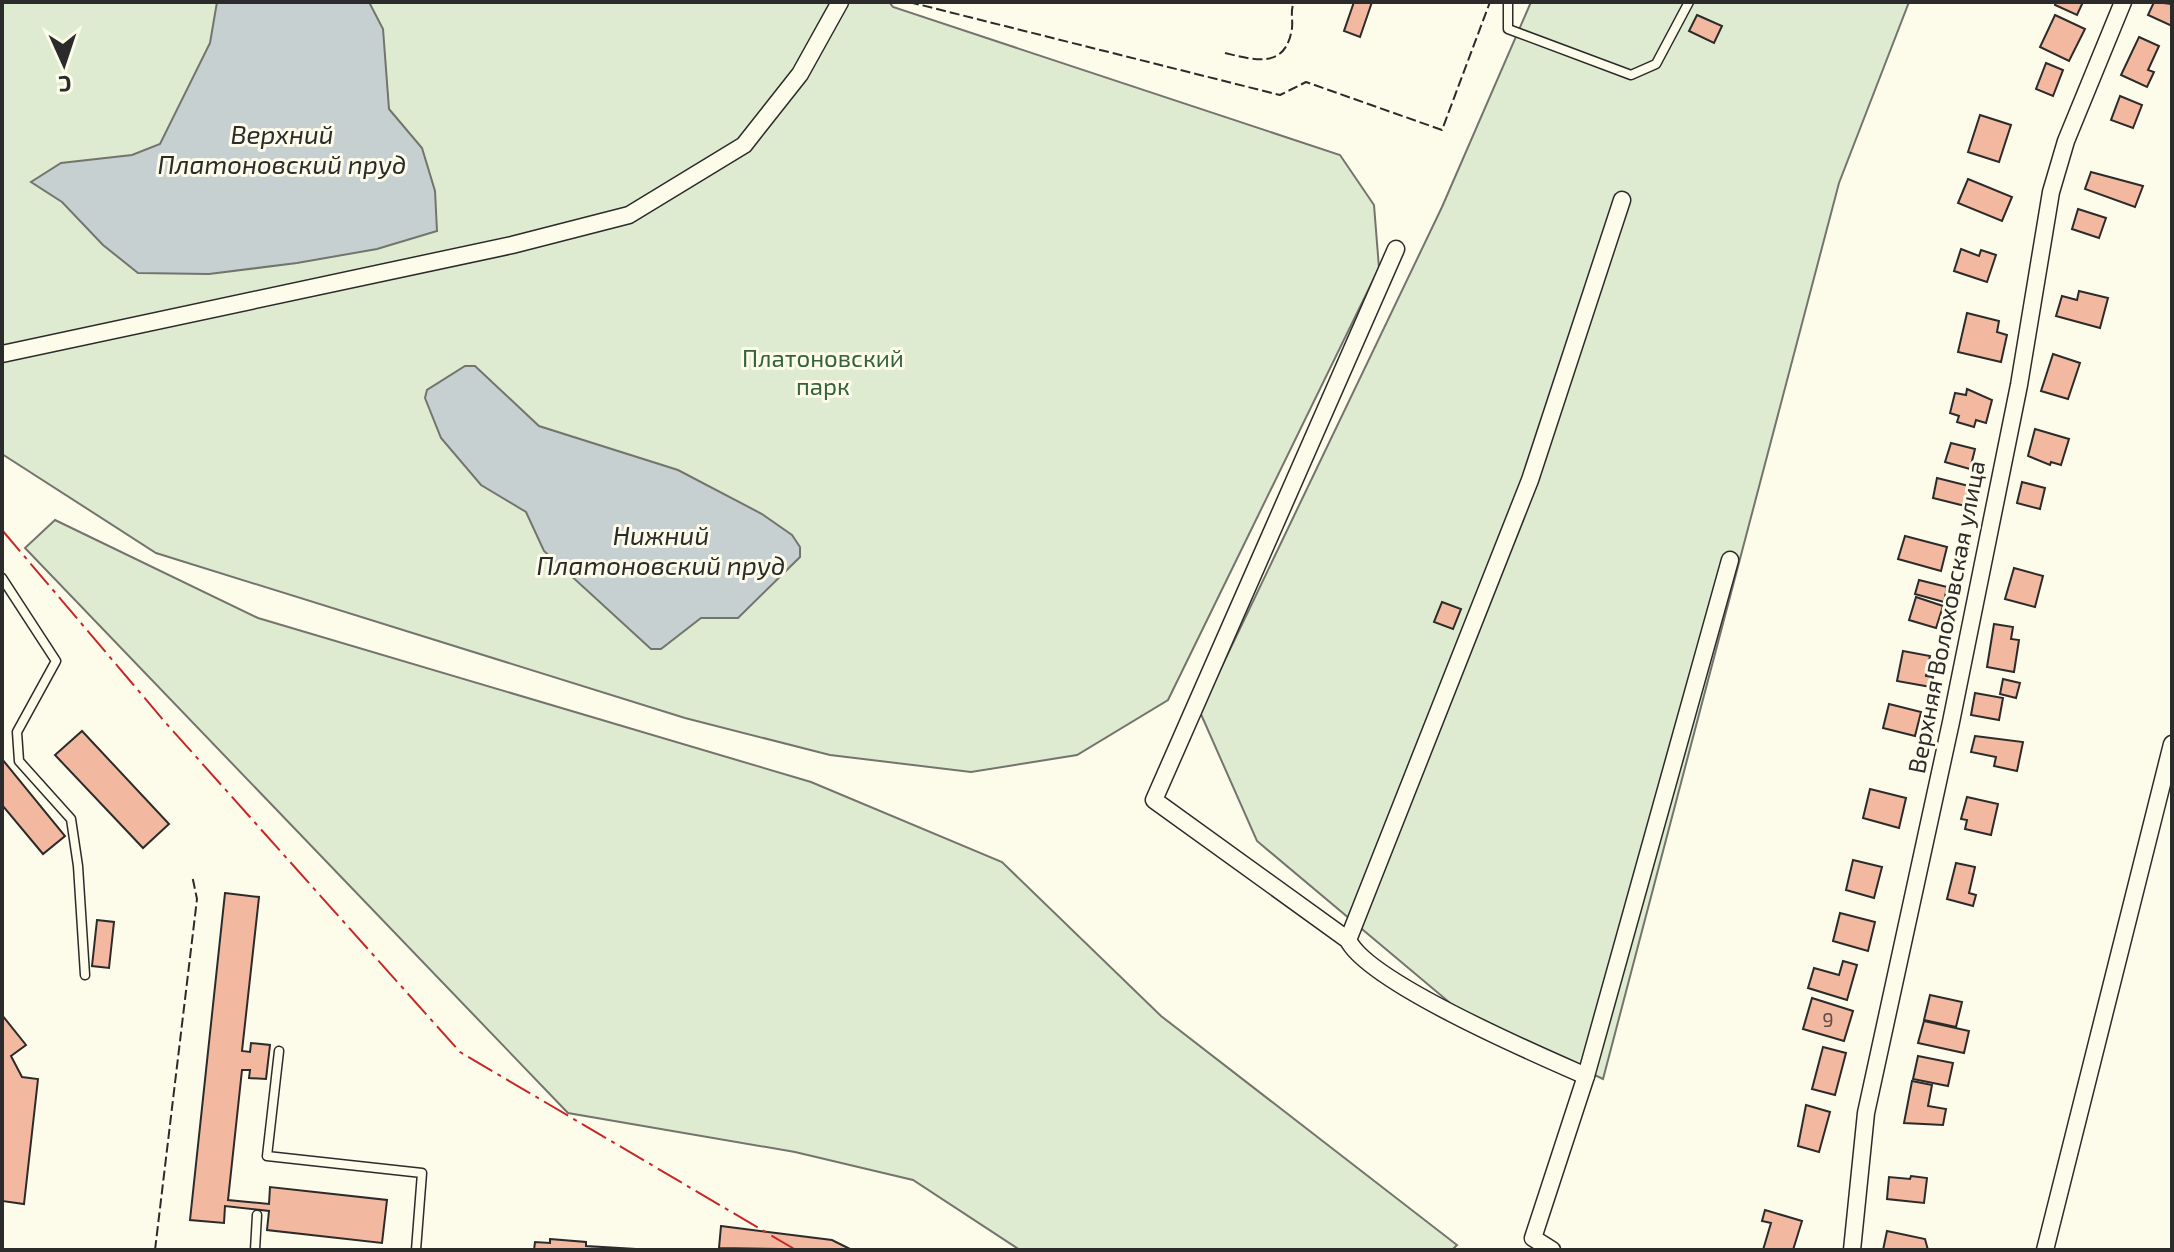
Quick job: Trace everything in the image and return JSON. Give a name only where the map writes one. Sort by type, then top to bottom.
[{"type":"street","points":[[2,354],[497,248],[629,215],[744,145],[800,74],[840,2]]},
{"type":"street","name":"Верхняя Волоховская улица","points":[[1852,1250],[1866,1113],[1958,691],[2019,385],[2051,192],[2066,141],[2123,2]]},
{"type":"street","points":[[1348,940],[1530,480],[1622,200]]},
{"type":"street","points":[[1396,249],[1154,800],[1348,940],[1352,949],[1366,960],[1472,1026],[1586,1076]]},
{"type":"street","points":[[1552,1250],[1533,1238],[1586,1076],[1730,560]]},
{"type":"street","points":[[2045,1250],[2172,744]]},
{"type":"lane","points":[[1508,2],[1508,29],[1631,75],[1656,64],[1689,2]]},
{"type":"lane","points":[[2,578],[56,661],[17,732],[19,761],[71,819],[78,866],[85,975]]},
{"type":"lane","points":[[279,1051],[267,1156],[422,1173],[416,1250]]},
{"type":"lane","points":[[255,1250],[257,1215]]},
{"type":"green space","name":"Платоновский парк","points":[[2,2],[889,2],[893,7],[1340,155],[1374,205],[1379,268],[1168,700],[1077,755],[971,772],[830,755],[685,718],[156,553],[2,454]]},
{"type":"green space","points":[[1531,2],[1909,2],[1839,183],[1603,1079],[1456,1008],[1257,841],[1200,712],[1442,207]]},
{"type":"green space","points":[[55,520],[258,618],[811,782],[1002,862],[1161,1016],[1457,1245],[1452,1250],[1020,1250],[913,1180],[795,1152],[568,1113],[25,548]]},
{"type":"water","name":"Верхний Платоновский пруд","points":[[217,2],[369,2],[383,29],[389,109],[422,148],[435,191],[437,231],[377,249],[297,263],[209,274],[138,273],[103,245],[62,202],[31,182],[61,163],[132,155],[160,144],[210,43]]},
{"type":"water","name":"Нижний Платоновский пруд","points":[[465,366],[475,366],[539,426],[678,470],[762,514],[792,535],[800,547],[800,557],[738,618],[701,618],[661,649],[651,649],[544,551],[526,512],[481,485],[441,438],[425,398],[427,390]]},
{"type":"building","points":[[1354,2],[1372,2],[1360,37],[1344,31]]},
{"type":"building","points":[[2056,2],[2083,2],[2077,15],[2055,5]]},
{"type":"building","points":[[2154,2],[2172,4],[2172,26],[2148,15]]},
{"type":"building","points":[[1697,15],[1722,26],[1714,43],[1689,31]]},
{"type":"building","points":[[2055,15],[2085,29],[2069,61],[2040,47]]},
{"type":"building","points":[[2139,37],[2159,46],[2148,70],[2154,72],[2147,87],[2121,75]]},
{"type":"building","points":[[2046,63],[2063,70],[2053,96],[2036,89]]},
{"type":"building","points":[[2120,96],[2142,105],[2133,128],[2111,120]]},
{"type":"building","points":[[1980,115],[2011,125],[1999,162],[1968,152]]},
{"type":"building","points":[[2091,172],[2143,186],[2135,207],[2085,189]]},
{"type":"building","points":[[1968,179],[2012,197],[2002,221],[1958,203]]},
{"type":"building","points":[[2078,209],[2106,218],[2099,238],[2072,229]]},
{"type":"building","points":[[1961,249],[1979,256],[1981,250],[1996,255],[1987,282],[1954,271]]},
{"type":"building","points":[[2079,291],[2108,298],[2100,328],[2056,316],[2062,296],[2077,300]]},
{"type":"building","points":[[1967,313],[1999,321],[1997,332],[2007,335],[2001,362],[1958,352]]},
{"type":"building","points":[[2053,354],[2080,363],[2068,399],[2041,391]]},
{"type":"building","points":[[1967,389],[1992,400],[1986,423],[1976,420],[1974,427],[1957,422],[1959,416],[1950,413],[1955,393],[1966,395]]},
{"type":"building","points":[[2035,429],[2069,439],[2061,465],[2051,462],[2050,465],[2028,456]]},
{"type":"building","points":[[1951,443],[1975,449],[1970,469],[1945,462]]},
{"type":"building","points":[[1937,478],[1969,486],[1965,506],[1933,498]]},
{"type":"building","points":[[2022,482],[2045,488],[2040,509],[2017,503]]},
{"type":"building","points":[[1905,536],[1947,547],[1941,571],[1898,559]]},
{"type":"building","points":[[2014,568],[2043,576],[2035,607],[2005,599]]},
{"type":"building","points":[[1919,580],[1947,587],[1944,602],[1915,594]]},
{"type":"building","points":[[1916,597],[1943,606],[1936,628],[1909,620]]},
{"type":"building","points":[[1442,602],[1461,609],[1453,629],[1434,622]]},
{"type":"building","points":[[1994,624],[2013,627],[2011,639],[2019,640],[2014,672],[1987,667]]},
{"type":"building","points":[[1903,651],[1930,656],[1926,676],[1933,677],[1931,687],[1897,681]]},
{"type":"building","points":[[2003,679],[2020,683],[2016,698],[2000,694]]},
{"type":"building","points":[[1975,693],[2003,698],[1999,720],[1971,715]]},
{"type":"building","points":[[1889,704],[1921,712],[1915,736],[1883,728]]},
{"type":"building","points":[[82,731],[169,824],[143,848],[55,755]]},
{"type":"building","points":[[1975,736],[2023,742],[2017,771],[1994,766],[1996,757],[1971,752]]},
{"type":"building","points":[[2,759],[65,836],[43,854],[2,805]]},
{"type":"building","points":[[1870,789],[1906,798],[1899,828],[1863,818]]},
{"type":"building","points":[[1967,797],[1998,804],[1991,835],[1965,829],[1967,820],[1961,819]]},
{"type":"building","points":[[1853,860],[1882,867],[1874,898],[1846,890]]},
{"type":"building","points":[[1956,863],[1975,867],[1969,893],[1976,895],[1973,906],[1947,899]]},
{"type":"building","points":[[225,893],[259,897],[242,1051],[250,1052],[251,1043],[270,1045],[266,1079],[249,1078],[250,1070],[242,1070],[228,1200],[269,1204],[270,1187],[387,1200],[382,1243],[267,1230],[269,1211],[225,1206],[224,1223],[190,1220]]},
{"type":"building","points":[[1840,913],[1875,922],[1868,951],[1833,941]]},
{"type":"building","points":[[97,920],[114,922],[109,968],[92,966]]},
{"type":"building","points":[[1843,961],[1857,965],[1847,1000],[1808,988],[1814,968],[1839,975]]},
{"type":"building","points":[[1930,995],[1962,1002],[1956,1027],[1924,1020]]},
{"type":"building","points":[[1812,998],[1853,1011],[1844,1041],[1803,1029]]},
{"type":"building","points":[[2,1015],[26,1045],[11,1056],[22,1077],[38,1079],[24,1204],[2,1201]]},
{"type":"building","points":[[1924,1021],[1969,1031],[1964,1053],[1918,1043]]},
{"type":"building","points":[[1823,1047],[1846,1053],[1835,1095],[1812,1089]]},
{"type":"building","points":[[1918,1056],[1953,1063],[1948,1086],[1913,1079]]},
{"type":"building","points":[[1912,1081],[1932,1085],[1928,1106],[1946,1109],[1943,1125],[1904,1123]]},
{"type":"building","points":[[1806,1105],[1830,1112],[1819,1152],[1798,1146]]},
{"type":"building","points":[[1911,1176],[1927,1178],[1924,1203],[1887,1199],[1889,1177],[1910,1179]]},
{"type":"building","points":[[1765,1210],[1802,1221],[1793,1250],[1763,1250],[1771,1223],[1762,1221]]},
{"type":"building","points":[[721,1226],[832,1240],[852,1250],[719,1248]]},
{"type":"building","points":[[1887,1231],[1925,1239],[1928,1250],[1883,1250]]},
{"type":"building","points":[[550,1239],[586,1242],[586,1246],[653,1250],[534,1250],[535,1242],[550,1243]]},
{"type":"fence","points":[[909,2],[1280,95],[1306,82],[1442,130],[1490,2]]},
{"type":"fence","points":[[1225,53],[1267,59],[1283,51],[1292,28],[1294,2]]},
{"type":"fence","points":[[155,1250],[197,899],[192,875]]},
{"type":"power","points":[[2,530],[165,722],[460,1052],[796,1250]]}]
